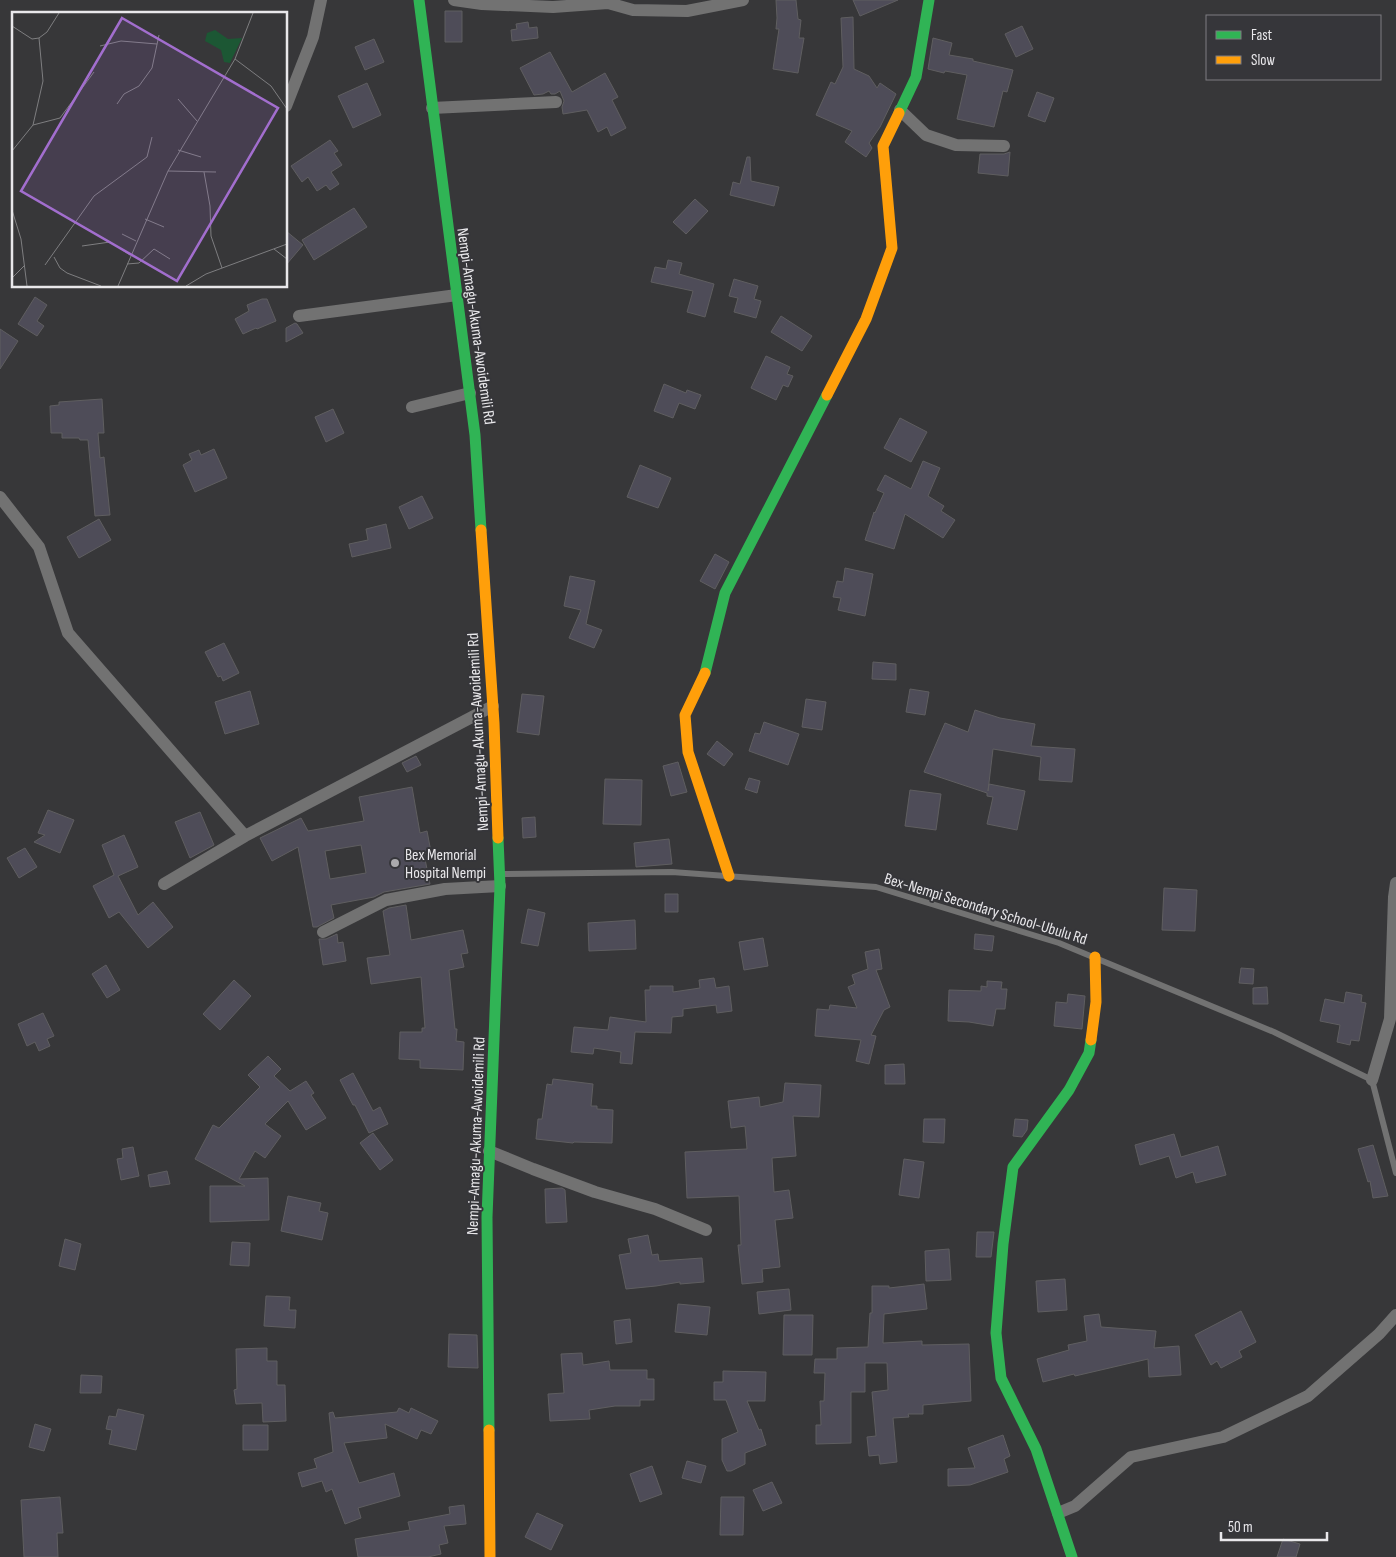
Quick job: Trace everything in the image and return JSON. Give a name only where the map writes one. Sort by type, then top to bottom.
[{"type":"street","points":[[288,101],[312,37],[321,0]]},
{"type":"street","name":"Nempi-Amagu-Akuma-Awoidemili Rd","points":[[419,0],[475,435],[493,706],[500,880],[487,1217],[490,1557]]},
{"type":"street","points":[[454,0],[482,4],[552,7],[609,1],[633,10],[687,11],[743,0]]},
{"type":"street","points":[[729,876],[688,752],[685,715],[706,670],[725,593],[866,319],[892,248],[883,146],[916,77],[929,0]]},
{"type":"street","points":[[432,108],[556,102]]},
{"type":"street","points":[[900,110],[926,136],[956,145],[1004,146]]},
{"type":"street","points":[[299,316],[457,295]]},
{"type":"street","points":[[412,407],[470,393]]},
{"type":"street","points":[[0,497],[38,547],[68,633],[244,836]]},
{"type":"street","points":[[164,884],[244,836],[493,706]]},
{"type":"street","points":[[322,932],[386,900],[500,880]]},
{"type":"street","points":[[1372,1080],[1390,1019],[1396,883]]},
{"type":"street","points":[[1072,1557],[1036,1449],[1001,1378],[996,1333],[1003,1244],[1013,1167],[1069,1090],[1089,1053],[1096,1002],[1095,957]]},
{"type":"street","points":[[490,1151],[595,1192],[655,1209],[706,1230]]},
{"type":"street","points":[[1058,1513],[1075,1506],[1131,1458],[1223,1437],[1308,1396],[1379,1334],[1396,1315]]},
{"type":"lane","name":"Bex-Nempi Secondary School-Ubulu Rd","points":[[500,880],[672,872],[876,887],[1059,943],[1095,957],[1274,1032],[1372,1080]]},
{"type":"lane","points":[[1372,1080],[1396,1173]]},
{"type":"building","points":[[776,0],[796,0],[798,19],[801,20],[799,38],[804,38],[798,73],[773,69],[779,29],[776,29]]},
{"type":"building","points":[[853,0],[898,0],[860,16]]},
{"type":"building","points":[[445,11],[462,11],[462,42],[445,42]]},
{"type":"building","points":[[853,17],[854,69],[869,76],[877,88],[880,83],[896,94],[880,127],[869,143],[872,148],[866,157],[845,142],[852,131],[816,115],[831,82],[835,84],[843,67],[841,18]]},
{"type":"building","points":[[528,22],[529,28],[537,27],[538,38],[512,41],[511,30],[517,29],[516,24]]},
{"type":"building","points":[[1022,26],[1033,49],[1016,57],[1005,34]]},
{"type":"building","points":[[933,38],[952,43],[949,55],[973,59],[973,61],[1013,70],[1007,92],[1003,91],[994,127],[957,119],[967,75],[945,71],[944,73],[928,69]]},
{"type":"building","points":[[374,39],[384,62],[365,70],[355,47]]},
{"type":"building","points":[[550,52],[572,92],[605,73],[618,97],[612,100],[626,128],[611,136],[607,127],[598,132],[587,110],[563,114],[562,107],[564,101],[560,91],[555,94],[551,94],[549,91],[534,95],[520,68]]},
{"type":"building","points":[[367,83],[381,115],[353,128],[338,96]]},
{"type":"building","points":[[1037,92],[1054,98],[1045,122],[1028,116]]},
{"type":"building","points":[[330,140],[338,151],[334,153],[342,165],[331,172],[339,184],[330,190],[326,185],[317,191],[308,177],[302,182],[291,166]]},
{"type":"building","points":[[1010,152],[1008,176],[978,173],[980,154],[1004,154]]},
{"type":"building","points":[[747,157],[750,157],[751,181],[779,187],[774,206],[730,195],[733,182],[740,184]]},
{"type":"building","points":[[695,199],[708,211],[686,234],[673,222]]},
{"type":"building","points":[[354,208],[367,227],[314,260],[302,240]]},
{"type":"building","points":[[288,233],[303,245],[288,263]]},
{"type":"building","points":[[668,260],[682,263],[679,274],[714,284],[705,317],[687,312],[693,291],[651,282],[655,267],[666,269]]},
{"type":"building","points":[[734,279],[758,286],[754,299],[761,301],[756,318],[734,312],[738,298],[729,296]]},
{"type":"building","points":[[35,297],[47,305],[37,321],[44,326],[37,336],[18,324]]},
{"type":"building","points":[[267,299],[276,321],[243,334],[235,319],[249,311],[247,305]]},
{"type":"building","points":[[781,316],[812,336],[802,351],[771,332]]},
{"type":"building","points":[[295,323],[303,333],[286,342],[286,328]]},
{"type":"building","points":[[0,329],[18,341],[0,369]]},
{"type":"building","points":[[766,356],[790,367],[787,374],[793,376],[788,387],[783,385],[776,400],[751,388]]},
{"type":"building","points":[[664,384],[686,393],[687,390],[701,395],[695,409],[679,403],[673,418],[654,411]]},
{"type":"building","points":[[102,399],[104,433],[98,433],[100,458],[104,457],[110,515],[95,516],[88,440],[62,438],[62,433],[51,433],[50,406],[59,405],[59,402]]},
{"type":"building","points":[[333,409],[344,433],[326,442],[315,417]]},
{"type":"building","points":[[900,418],[927,432],[911,462],[884,448]]},
{"type":"building","points":[[214,449],[227,478],[195,492],[183,465],[192,460],[189,454],[199,450],[201,455]]},
{"type":"building","points":[[923,461],[940,468],[928,496],[944,506],[941,511],[955,520],[943,538],[905,514],[894,549],[865,540],[874,512],[884,493],[877,490],[885,475],[911,489]]},
{"type":"building","points":[[640,465],[671,478],[658,508],[627,497]]},
{"type":"building","points":[[422,496],[433,518],[409,529],[399,507]]},
{"type":"building","points":[[99,519],[111,540],[79,558],[67,537]]},
{"type":"building","points":[[386,524],[391,548],[352,557],[349,544],[368,540],[366,529]]},
{"type":"building","points":[[715,554],[729,562],[715,589],[700,581]]},
{"type":"building","points":[[845,568],[873,574],[865,616],[838,610],[841,598],[833,597],[837,581],[843,582]]},
{"type":"building","points":[[570,576],[595,581],[586,624],[602,630],[594,648],[569,638],[581,610],[564,606]]},
{"type":"building","points":[[224,643],[239,673],[223,681],[221,676],[218,677],[205,652]]},
{"type":"building","points":[[873,662],[896,664],[896,680],[872,679]]},
{"type":"building","points":[[910,689],[929,692],[925,715],[906,712]]},
{"type":"building","points":[[250,691],[259,724],[225,734],[215,702]]},
{"type":"building","points":[[522,694],[544,696],[539,735],[517,732]]},
{"type":"building","points":[[806,699],[826,702],[822,730],[802,727]]},
{"type":"building","points":[[975,710],[1000,718],[1035,724],[1031,746],[1075,749],[1072,782],[1039,780],[1041,757],[993,749],[988,791],[989,784],[1025,791],[1017,830],[987,824],[993,797],[987,796],[987,793],[924,772],[945,723],[968,732]]},
{"type":"building","points":[[764,722],[799,734],[788,765],[749,751],[755,733],[760,734]]},
{"type":"building","points":[[717,741],[733,754],[724,766],[707,754]]},
{"type":"building","points":[[416,756],[421,765],[407,772],[402,763]]},
{"type":"building","points":[[678,762],[687,792],[671,796],[663,766]]},
{"type":"building","points":[[749,778],[760,781],[757,793],[745,789]]},
{"type":"building","points":[[605,779],[642,780],[641,825],[603,824]]},
{"type":"building","name":"Bex Memorial Hospital Nempi","points":[[412,787],[420,833],[427,831],[431,852],[424,854],[430,884],[384,892],[374,897],[331,905],[334,918],[317,927],[313,927],[298,847],[272,861],[260,838],[301,818],[308,831],[364,821],[359,797]],"holes":[[[361,845],[366,873],[330,879],[325,851]]]},
{"type":"building","points":[[910,790],[941,794],[936,830],[905,826]]},
{"type":"building","points":[[48,810],[74,820],[60,853],[34,842],[45,835],[38,833]]},
{"type":"building","points":[[200,812],[214,845],[190,858],[175,822]]},
{"type":"building","points":[[535,817],[536,837],[523,838],[522,818]]},
{"type":"building","points":[[124,835],[138,867],[118,876],[138,915],[153,902],[173,927],[148,948],[119,912],[109,918],[93,886],[114,875],[102,845]]},
{"type":"building","points":[[669,839],[672,864],[636,867],[634,843]]},
{"type":"building","points":[[25,848],[37,867],[19,878],[7,858]]},
{"type":"building","points":[[1164,888],[1197,890],[1195,931],[1162,930]]},
{"type":"building","points":[[665,894],[678,894],[678,912],[665,912]]},
{"type":"building","points":[[406,905],[411,940],[463,930],[468,953],[461,954],[464,967],[449,970],[455,1029],[457,1029],[456,1041],[464,1042],[463,1070],[420,1068],[420,1060],[399,1059],[400,1032],[422,1032],[422,1028],[425,1028],[421,977],[371,984],[367,958],[390,955],[383,911]]},
{"type":"building","points":[[528,909],[545,913],[538,946],[521,943]]},
{"type":"building","points":[[635,920],[636,949],[589,951],[588,923]]},
{"type":"building","points":[[337,934],[338,943],[343,942],[346,961],[323,965],[319,939],[326,939]]},
{"type":"building","points":[[975,934],[994,936],[992,951],[974,949]]},
{"type":"building","points":[[763,938],[768,966],[744,970],[739,942]]},
{"type":"building","points":[[879,949],[882,969],[876,970],[890,1007],[884,1010],[871,1035],[876,1036],[869,1064],[856,1061],[861,1040],[815,1036],[817,1009],[829,1010],[830,1005],[857,1008],[848,987],[855,984],[852,975],[868,969],[865,952]]},
{"type":"building","points":[[106,965],[120,990],[107,998],[92,974]]},
{"type":"building","points":[[1241,968],[1254,969],[1253,984],[1239,983]]},
{"type":"building","points":[[714,978],[716,988],[729,986],[732,1011],[717,1013],[716,1005],[683,1009],[683,1016],[672,1017],[671,1033],[635,1032],[632,1064],[620,1063],[621,1052],[594,1048],[593,1054],[571,1052],[574,1027],[608,1030],[610,1017],[646,1022],[645,990],[650,990],[650,986],[673,986],[673,992],[700,988],[699,980]]},
{"type":"building","points":[[234,980],[251,996],[220,1030],[203,1014]]},
{"type":"building","points":[[987,981],[1002,982],[1001,989],[1007,989],[1005,1009],[996,1009],[993,1026],[948,1021],[949,990],[981,991],[981,986],[987,987]]},
{"type":"building","points":[[1267,987],[1268,1004],[1253,1004],[1253,988]]},
{"type":"building","points":[[1346,992],[1362,995],[1361,1002],[1366,1003],[1359,1041],[1351,1040],[1350,1045],[1337,1042],[1340,1025],[1320,1021],[1325,999],[1344,1003]]},
{"type":"building","points":[[1068,994],[1085,996],[1082,1029],[1054,1026],[1056,1002],[1067,1003]]},
{"type":"building","points":[[43,1013],[54,1036],[47,1039],[50,1046],[39,1051],[35,1042],[27,1046],[18,1024]]},
{"type":"building","points":[[268,1056],[281,1069],[274,1076],[290,1091],[306,1081],[314,1093],[311,1095],[326,1118],[306,1130],[288,1101],[265,1124],[281,1136],[265,1158],[255,1151],[239,1179],[268,1178],[269,1220],[210,1222],[210,1186],[245,1186],[195,1159],[213,1125],[219,1128],[260,1087],[248,1075]]},
{"type":"building","points":[[904,1064],[905,1084],[885,1084],[885,1065]]},
{"type":"building","points":[[353,1073],[373,1111],[380,1107],[388,1124],[369,1133],[340,1080]]},
{"type":"building","points":[[553,1079],[593,1084],[591,1106],[597,1106],[597,1109],[613,1110],[612,1143],[573,1143],[536,1139],[538,1119],[542,1119],[547,1084],[552,1085]]},
{"type":"building","points":[[785,1083],[821,1085],[819,1117],[793,1116],[796,1156],[772,1158],[774,1192],[789,1190],[793,1218],[775,1220],[780,1267],[762,1269],[763,1282],[742,1284],[738,1245],[741,1245],[739,1196],[687,1198],[685,1152],[747,1149],[745,1126],[731,1128],[728,1101],[759,1097],[760,1107],[783,1102]]},
{"type":"building","points":[[924,1119],[945,1119],[944,1143],[923,1142]]},
{"type":"building","points":[[1015,1119],[1028,1120],[1027,1130],[1022,1137],[1013,1136]]},
{"type":"building","points":[[373,1133],[393,1160],[380,1170],[360,1143]]},
{"type":"building","points":[[1174,1134],[1181,1157],[1218,1146],[1226,1175],[1196,1183],[1193,1172],[1176,1178],[1169,1156],[1140,1165],[1135,1145]]},
{"type":"building","points":[[1373,1145],[1388,1196],[1373,1198],[1370,1181],[1368,1182],[1358,1149]]},
{"type":"building","points":[[133,1147],[139,1176],[121,1180],[117,1159],[123,1158],[122,1149]]},
{"type":"building","points":[[904,1159],[924,1162],[919,1198],[899,1195]]},
{"type":"building","points":[[167,1171],[170,1184],[150,1187],[148,1175]]},
{"type":"building","points":[[562,1188],[565,1190],[567,1222],[546,1223],[545,1189]]},
{"type":"building","points":[[288,1196],[321,1203],[319,1211],[328,1213],[322,1240],[281,1231]]},
{"type":"building","points":[[977,1232],[994,1232],[991,1257],[976,1257]]},
{"type":"building","points":[[648,1235],[652,1255],[658,1254],[659,1261],[702,1258],[704,1282],[680,1284],[680,1282],[626,1289],[619,1255],[631,1253],[628,1239]]},
{"type":"building","points":[[65,1239],[81,1244],[75,1270],[59,1266]]},
{"type":"building","points":[[232,1242],[250,1243],[249,1266],[230,1265]]},
{"type":"building","points":[[949,1249],[951,1280],[926,1281],[925,1251]]},
{"type":"building","points":[[1065,1279],[1067,1310],[1038,1312],[1036,1281]]},
{"type":"building","points":[[924,1284],[927,1309],[884,1314],[883,1343],[922,1341],[922,1345],[969,1344],[971,1401],[923,1405],[923,1414],[908,1414],[909,1417],[893,1418],[897,1462],[880,1464],[879,1455],[869,1456],[867,1437],[876,1436],[872,1392],[888,1390],[887,1363],[865,1363],[865,1392],[851,1392],[851,1443],[816,1444],[816,1425],[821,1425],[820,1401],[824,1401],[825,1373],[814,1373],[815,1359],[837,1359],[837,1348],[868,1347],[870,1313],[872,1313],[872,1286],[889,1286],[889,1288]]},
{"type":"building","points":[[789,1289],[791,1310],[759,1314],[757,1292]]},
{"type":"building","points":[[266,1296],[290,1297],[289,1310],[296,1310],[295,1328],[264,1326]]},
{"type":"building","points":[[678,1304],[710,1307],[707,1335],[675,1332]]},
{"type":"building","points":[[1241,1311],[1256,1342],[1239,1351],[1242,1357],[1221,1368],[1217,1361],[1211,1365],[1195,1335]]},
{"type":"building","points":[[1099,1314],[1101,1327],[1156,1331],[1154,1348],[1179,1346],[1181,1375],[1149,1377],[1148,1359],[1043,1382],[1037,1359],[1069,1350],[1068,1345],[1087,1341],[1084,1316]]},
{"type":"building","points":[[784,1315],[813,1315],[812,1355],[783,1355]]},
{"type":"building","points":[[630,1319],[632,1342],[616,1344],[614,1321]]},
{"type":"building","points":[[449,1334],[477,1335],[478,1368],[448,1367]]},
{"type":"building","points":[[267,1348],[267,1361],[277,1361],[277,1385],[285,1385],[286,1421],[263,1422],[262,1403],[236,1404],[234,1390],[237,1389],[236,1349]]},
{"type":"building","points":[[582,1353],[583,1365],[609,1361],[610,1370],[647,1370],[647,1379],[654,1379],[654,1400],[640,1400],[640,1406],[615,1406],[589,1410],[590,1419],[550,1421],[548,1394],[564,1393],[561,1354]]},
{"type":"building","points":[[723,1371],[766,1372],[765,1401],[747,1401],[759,1430],[761,1429],[766,1445],[745,1453],[745,1464],[731,1471],[727,1471],[722,1460],[722,1439],[738,1432],[726,1400],[714,1400],[714,1382],[723,1382]]},
{"type":"building","points":[[81,1375],[102,1376],[101,1393],[80,1393]]},
{"type":"building","points":[[399,1408],[409,1413],[411,1408],[438,1421],[431,1434],[421,1430],[417,1439],[385,1424],[387,1438],[344,1443],[359,1483],[394,1473],[400,1496],[358,1508],[361,1518],[345,1524],[332,1489],[326,1492],[322,1481],[302,1487],[298,1473],[317,1468],[314,1459],[333,1452],[329,1413],[333,1412],[335,1418],[397,1412]]},
{"type":"building","points":[[118,1409],[144,1415],[136,1450],[109,1444],[112,1430],[106,1429],[109,1416],[116,1417]]},
{"type":"building","points":[[35,1424],[51,1429],[44,1451],[29,1447]]},
{"type":"building","points":[[243,1425],[268,1425],[268,1450],[243,1450]]},
{"type":"building","points":[[1003,1435],[1010,1456],[1004,1459],[1008,1472],[970,1485],[948,1486],[948,1469],[975,1468],[968,1448]]},
{"type":"building","points":[[687,1461],[706,1466],[701,1483],[682,1478]]},
{"type":"building","points":[[652,1466],[662,1494],[640,1502],[630,1474]]},
{"type":"building","points":[[772,1482],[782,1503],[763,1511],[753,1490]]},
{"type":"building","points":[[60,1497],[63,1533],[57,1533],[58,1557],[24,1557],[21,1500]]},
{"type":"building","points":[[721,1497],[744,1497],[743,1535],[720,1535]]},
{"type":"building","points":[[464,1505],[466,1524],[444,1526],[448,1543],[439,1545],[441,1554],[428,1557],[358,1557],[355,1539],[410,1530],[408,1522],[450,1514],[449,1507]]},
{"type":"building","points":[[537,1513],[563,1525],[551,1550],[525,1537]]},
{"type":"building","points":[[1283,1539],[1300,1544],[1296,1557],[1277,1557]]},
{"type":"traffic: fast","points":[[419,0],[475,435],[481,530]]},
{"type":"traffic: fast","points":[[899,113],[916,77],[929,0]]},
{"type":"traffic: fast","points":[[705,673],[725,593],[827,395]]},
{"type":"traffic: fast","points":[[489,1430],[487,1217],[500,886],[498,838]]},
{"type":"traffic: fast","points":[[1072,1557],[1036,1449],[1001,1378],[996,1333],[1003,1244],[1013,1167],[1069,1090],[1089,1053],[1091,1040]]},
{"type":"traffic: slow","points":[[827,395],[866,319],[892,248],[883,146],[899,113]]},
{"type":"traffic: slow","points":[[481,530],[494,723],[498,838]]},
{"type":"traffic: slow","points":[[705,673],[685,715],[688,752],[729,876]]},
{"type":"traffic: slow","points":[[1091,1040],[1096,1002],[1095,957]]},
{"type":"traffic: slow","points":[[489,1430],[490,1557]]},
{"type":"place","name":"Bex Memorial Hospital Nempi","points":[[395,863]]}]
